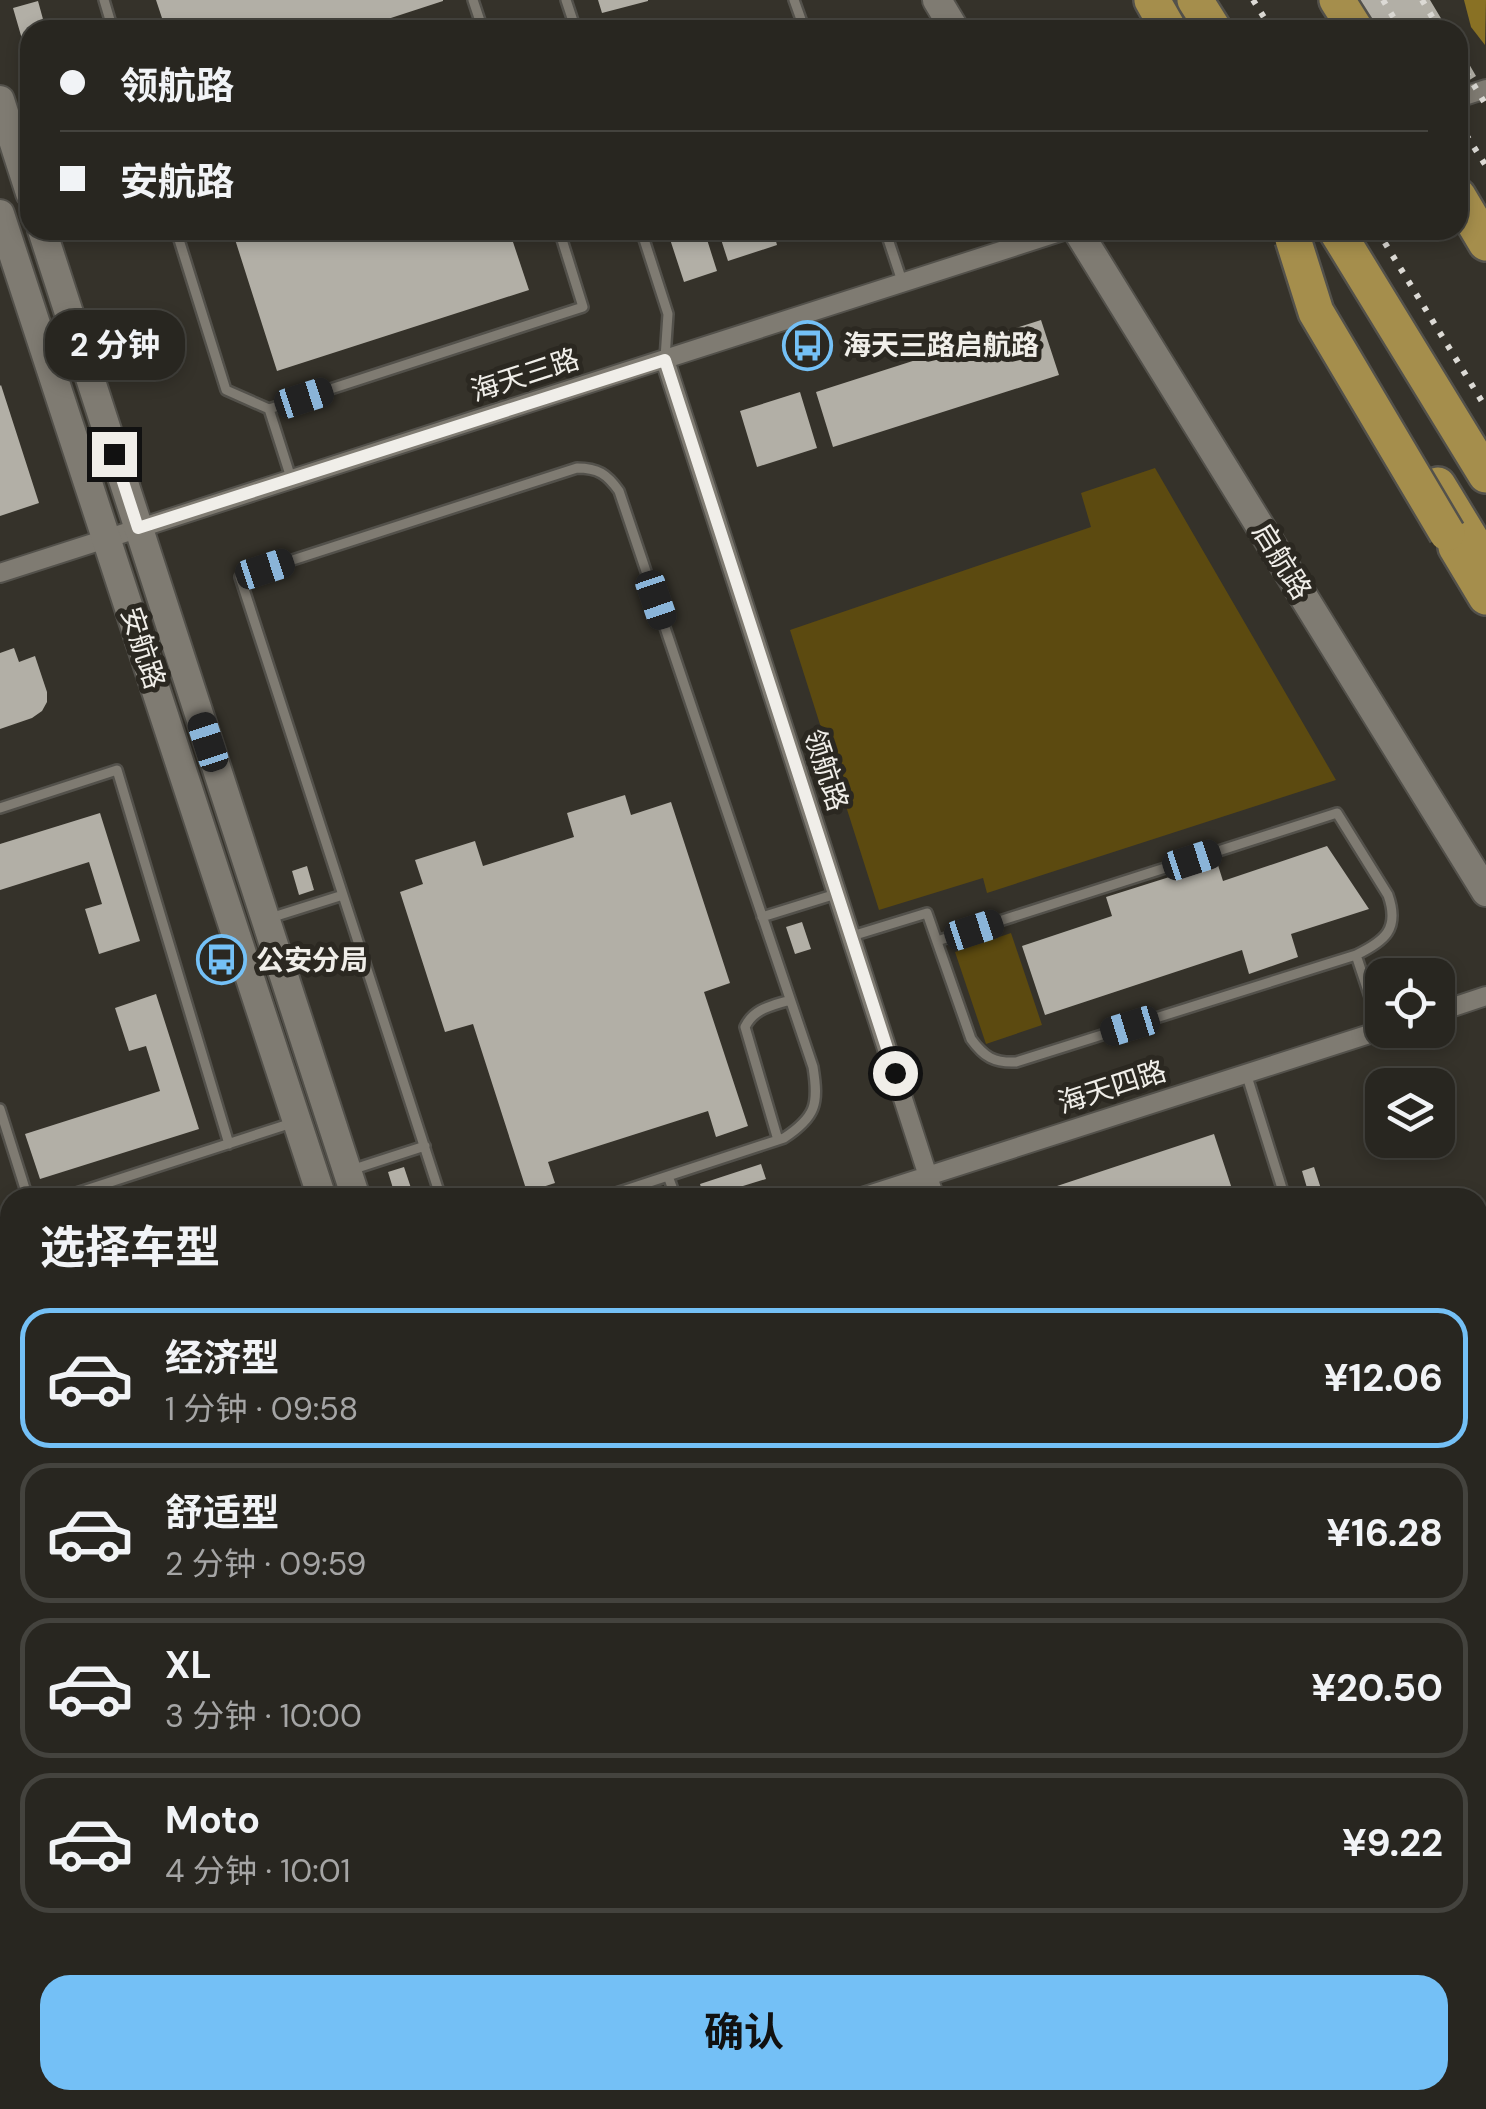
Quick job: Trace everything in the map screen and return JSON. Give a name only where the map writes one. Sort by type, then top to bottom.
[{"type":"highway","points":[[1468,213],[1486,243]]},
{"type":"highway","points":[[1292,240],[1316,312],[1486,597]]},
{"type":"highway","points":[[1293,240],[1486,564]]},
{"type":"highway","points":[[1342,240],[1486,476]]},
{"type":"street","points":[[0,100],[20,162]]},
{"type":"street","name":"安航路","points":[[0,215],[8,265],[107,539],[319,1188]]},
{"type":"street","name":"安航路","points":[[45,240],[352,1184]]},
{"type":"street","name":"海天三路","points":[[0,573],[1036,240]]},
{"type":"street","name":"启航路","points":[[1083,240],[1486,892]]},
{"type":"street","name":"领航路","points":[[665,360],[932,1188]]},
{"type":"street","points":[[1455,1006],[1486,996]]},
{"type":"street","name":"海天四路","points":[[890,1188],[1365,1035]]},
{"type":"lane","points":[[179,240],[226,390],[269,409],[583,307],[562,240]]},
{"type":"lane","points":[[643,240],[668,314],[665,360]]},
{"type":"lane","points":[[888,240],[903,284]]},
{"type":"lane","points":[[269,409],[291,478]]},
{"type":"lane","points":[[439,1188],[240,577],[577,468],[596,468],[620,492],[813,1067],[816,1089],[813,1110],[804,1125],[778,1140],[631,1188]]},
{"type":"lane","points":[[0,808],[117,770],[228,1144]]},
{"type":"lane","points":[[851,936],[926,913],[972,1039],[981,1053],[997,1062],[1016,1062],[1356,955],[1388,934],[1392,907],[1337,813],[937,941]]},
{"type":"lane","points":[[762,917],[837,894]]},
{"type":"lane","points":[[266,920],[343,895]]},
{"type":"lane","points":[[1356,955],[1365,981]]},
{"type":"lane","points":[[778,1140],[745,1027],[758,1010],[790,1000]]},
{"type":"lane","points":[[1246,1073],[1282,1188]]},
{"type":"lane","points":[[0,1109],[25,1188]]},
{"type":"lane","points":[[92,1188],[297,1122]]},
{"type":"lane","points":[[352,1184],[424,1146]]},
{"type":"lane","points":[[668,1176],[672,1188]]},
{"type":"shaded area","points":[[1464,0],[1486,0],[1485,45],[1471,27]]},
{"type":"shaded area","points":[[1155,468],[1336,780],[987,893],[983,878],[879,910],[790,630],[1091,527],[1081,493]]},
{"type":"shaded area","points":[[1011,933],[1042,1025],[986,1044],[955,952]]},
{"type":"building","points":[[156,0],[443,0],[385,20],[163,20]]},
{"type":"building","points":[[598,0],[648,0],[648,1],[602,13]]},
{"type":"building","points":[[1358,0],[1430,0],[1442,20],[1370,20]]},
{"type":"building","points":[[38,1],[43,20],[20,20],[20,32],[13,8]]},
{"type":"building","points":[[1468,62],[1476,76],[1468,81]]},
{"type":"building","points":[[235,240],[512,240],[529,290],[277,371]]},
{"type":"building","points":[[670,240],[707,240],[717,271],[684,282]]},
{"type":"building","points":[[721,240],[776,240],[777,245],[728,261]]},
{"type":"building","points":[[1041,320],[1059,375],[833,447],[816,392]]},
{"type":"building","points":[[0,386],[39,503],[0,516]]},
{"type":"building","points":[[800,392],[817,448],[757,467],[740,411]]},
{"type":"building","points":[[14,648],[19,662],[35,656],[47,702],[32,718],[0,729],[0,653]]},
{"type":"building","points":[[625,795],[631,815],[671,802],[730,983],[704,992],[748,1126],[716,1137],[708,1111],[548,1162],[555,1183],[526,1188],[473,1024],[445,1032],[400,892],[423,884],[415,860],[475,841],[483,866],[574,837],[567,813]]},
{"type":"building","points":[[100,813],[140,941],[99,954],[85,909],[102,904],[89,862],[0,890],[0,844]]},
{"type":"building","points":[[1327,846],[1369,909],[1291,934],[1298,957],[1249,974],[1242,950],[1045,1015],[1022,946],[1112,916],[1106,897],[1217,862],[1223,881]]},
{"type":"building","points":[[307,866],[314,890],[299,895],[292,871]]},
{"type":"building","points":[[802,922],[811,949],[795,954],[786,927]]},
{"type":"building","points":[[156,994],[199,1129],[40,1179],[25,1134],[160,1091],[146,1046],[129,1051],[115,1008]]},
{"type":"building","points":[[1214,1134],[1232,1188],[1051,1188]]},
{"type":"building","points":[[761,1164],[766,1179],[737,1188],[701,1188],[700,1184]]},
{"type":"building","points":[[404,1167],[411,1188],[393,1188],[388,1172]]},
{"type":"building","points":[[1314,1167],[1321,1188],[1307,1188],[1302,1171]]},
{"type":"railway","points":[[1253,0],[1266,20]]},
{"type":"railway","points":[[1383,0],[1395,20]]},
{"type":"railway","points":[[1422,0],[1434,20]]},
{"type":"railway","points":[[1468,75],[1486,105]]},
{"type":"railway","points":[[1468,138],[1486,166]]},
{"type":"railway","points":[[1383,240],[1486,408]]},
{"type":"place","name":"海天三路启航路","points":[[808,345]]},
{"type":"place","name":"公安分局","points":[[221,960]]},
{"type":"route","points":[[114,454],[138,528],[665,360],[895,1073]]}]
